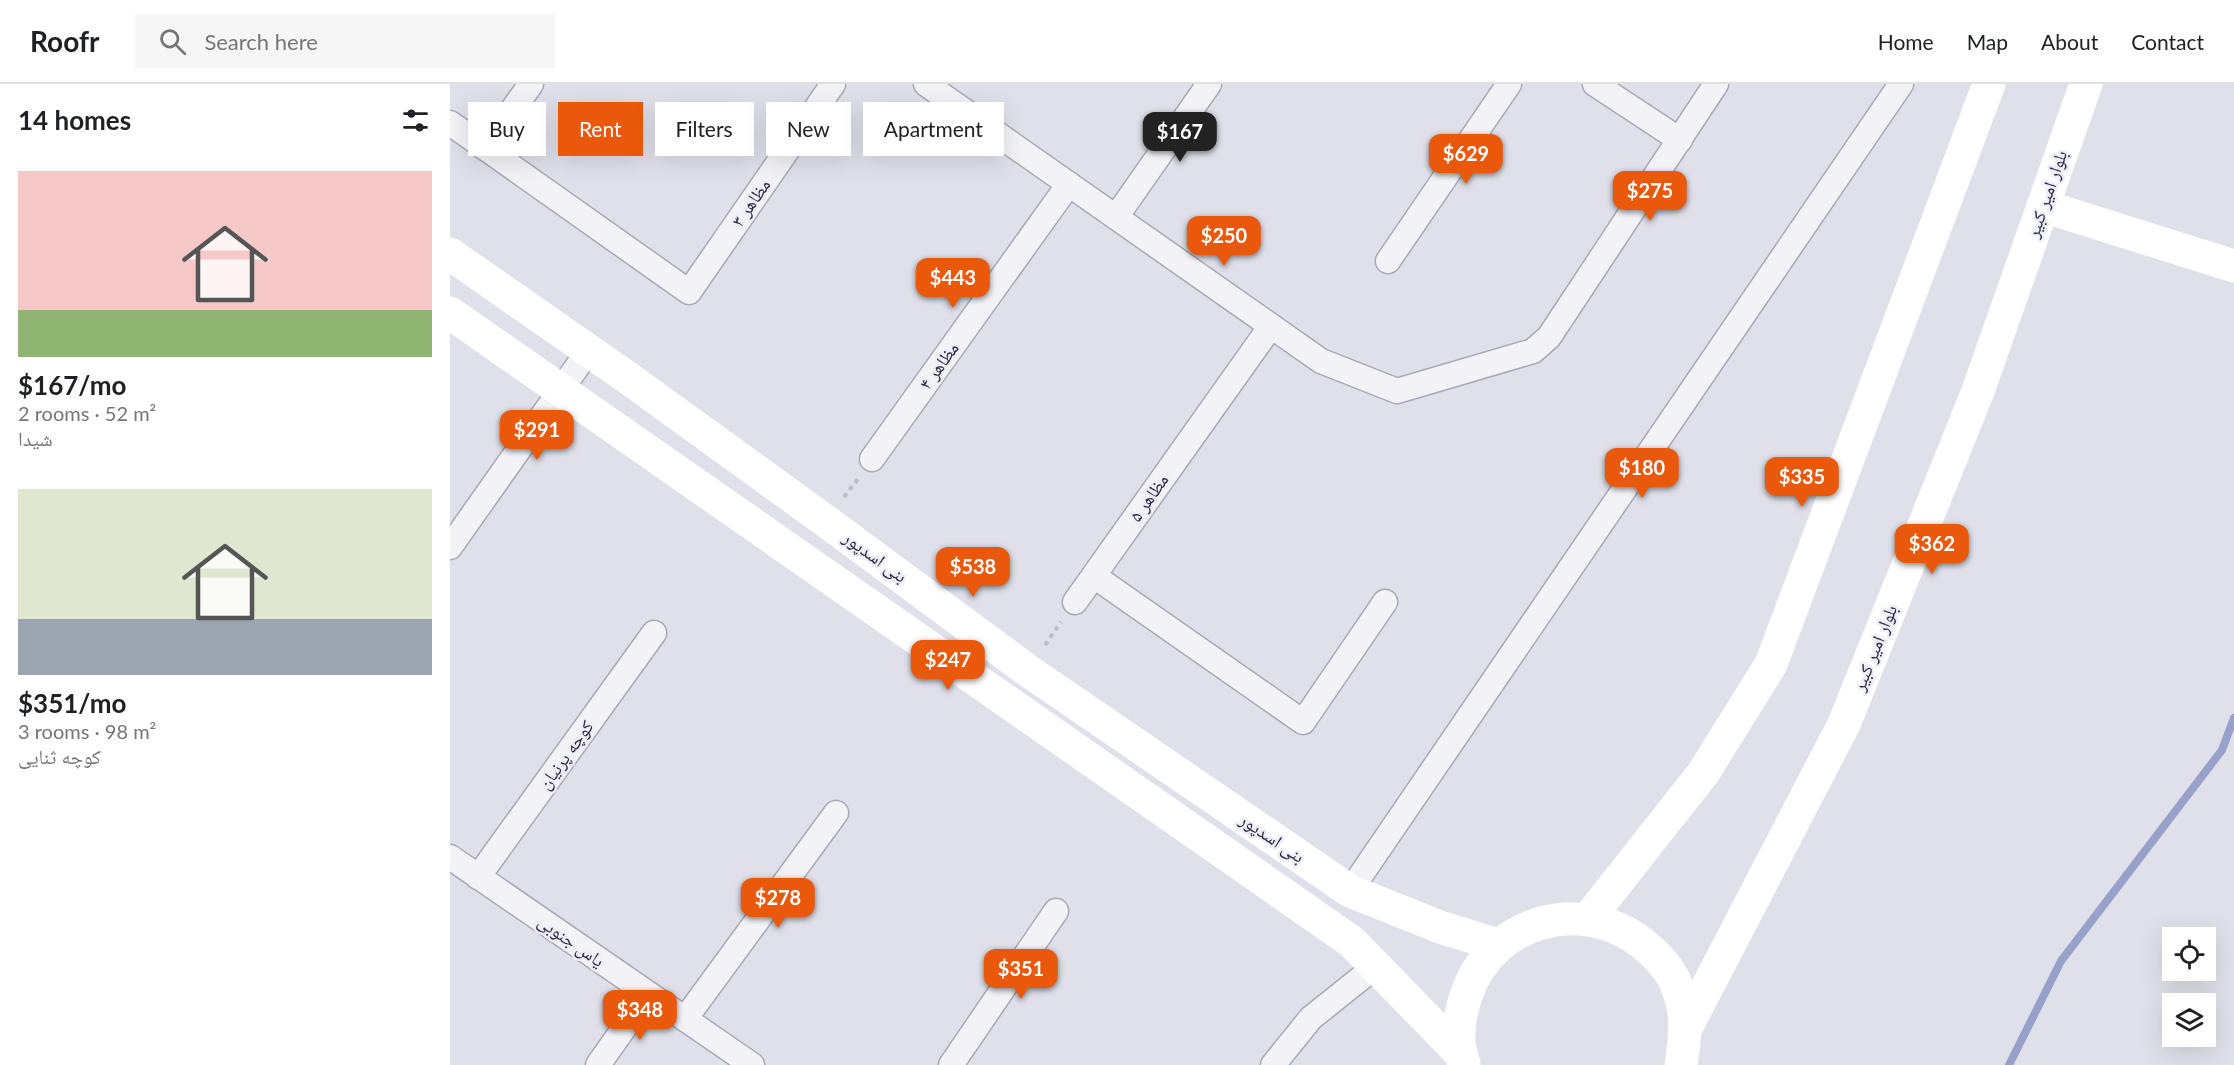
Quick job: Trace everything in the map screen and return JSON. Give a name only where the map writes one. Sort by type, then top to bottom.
[{"type":"main road","points":[[1588,919],[1704,772],[1771,664],[1989,84]]},
{"type":"main road","name":"بلوار امیر کبیر","points":[[1687,1026],[1844,724],[1978,391],[2086,84]]},
{"type":"main road","points":[[2043,206],[2234,266]]},
{"type":"main road","name":"بنی اسدپور","points":[[450,254],[589,350],[1027,670],[1350,891],[1440,927],[1498,945]]},
{"type":"main road","points":[[450,313],[1352,942],[1462,1059]]},
{"type":"main road","points":[[1462,1059],[1460,1013],[1466,994],[1473,976],[1498,945],[1526,928],[1556,919],[1588,919],[1626,931],[1657,955],[1678,988],[1687,1026],[1681,1065]]},
{"type":"street","points":[[518,102],[531,84]]},
{"type":"street","name":"مظاهر ۳","points":[[496,156],[688,292],[833,84]]},
{"type":"street","points":[[926,84],[1321,361],[1397,390],[1533,351],[1549,337],[1716,84]]},
{"type":"street","points":[[1116,217],[1209,84]]},
{"type":"street","points":[[1388,261],[1509,84]]},
{"type":"street","points":[[1594,84],[1680,140]]},
{"type":"street","points":[[1350,891],[1901,84]]},
{"type":"street","points":[[450,123],[468,136]]},
{"type":"street","name":"مظاهر ۴","points":[[872,459],[1069,184]]},
{"type":"street","name":"مظاهر ۵","points":[[1075,602],[1271,326]]},
{"type":"street","points":[[450,548],[589,350]]},
{"type":"street","points":[[1094,576],[1303,722],[1385,602]]},
{"type":"street","name":"کوچه پرنیان","points":[[478,877],[654,633]]},
{"type":"street","points":[[685,1019],[836,813]]},
{"type":"street","name":"یاس جنوبی","points":[[450,857],[752,1065]]},
{"type":"street","points":[[951,1065],[1056,911]]},
{"type":"street","points":[[1273,1065],[1311,1018],[1376,966]]},
{"type":"street","points":[[598,1065],[648,994]]},
{"type":"path","points":[[827,522],[872,459]]},
{"type":"path","points":[[1027,670],[1075,602]]},
{"type":"waterway","points":[[2009,1065],[2061,961],[2222,750],[2234,718]]}]
